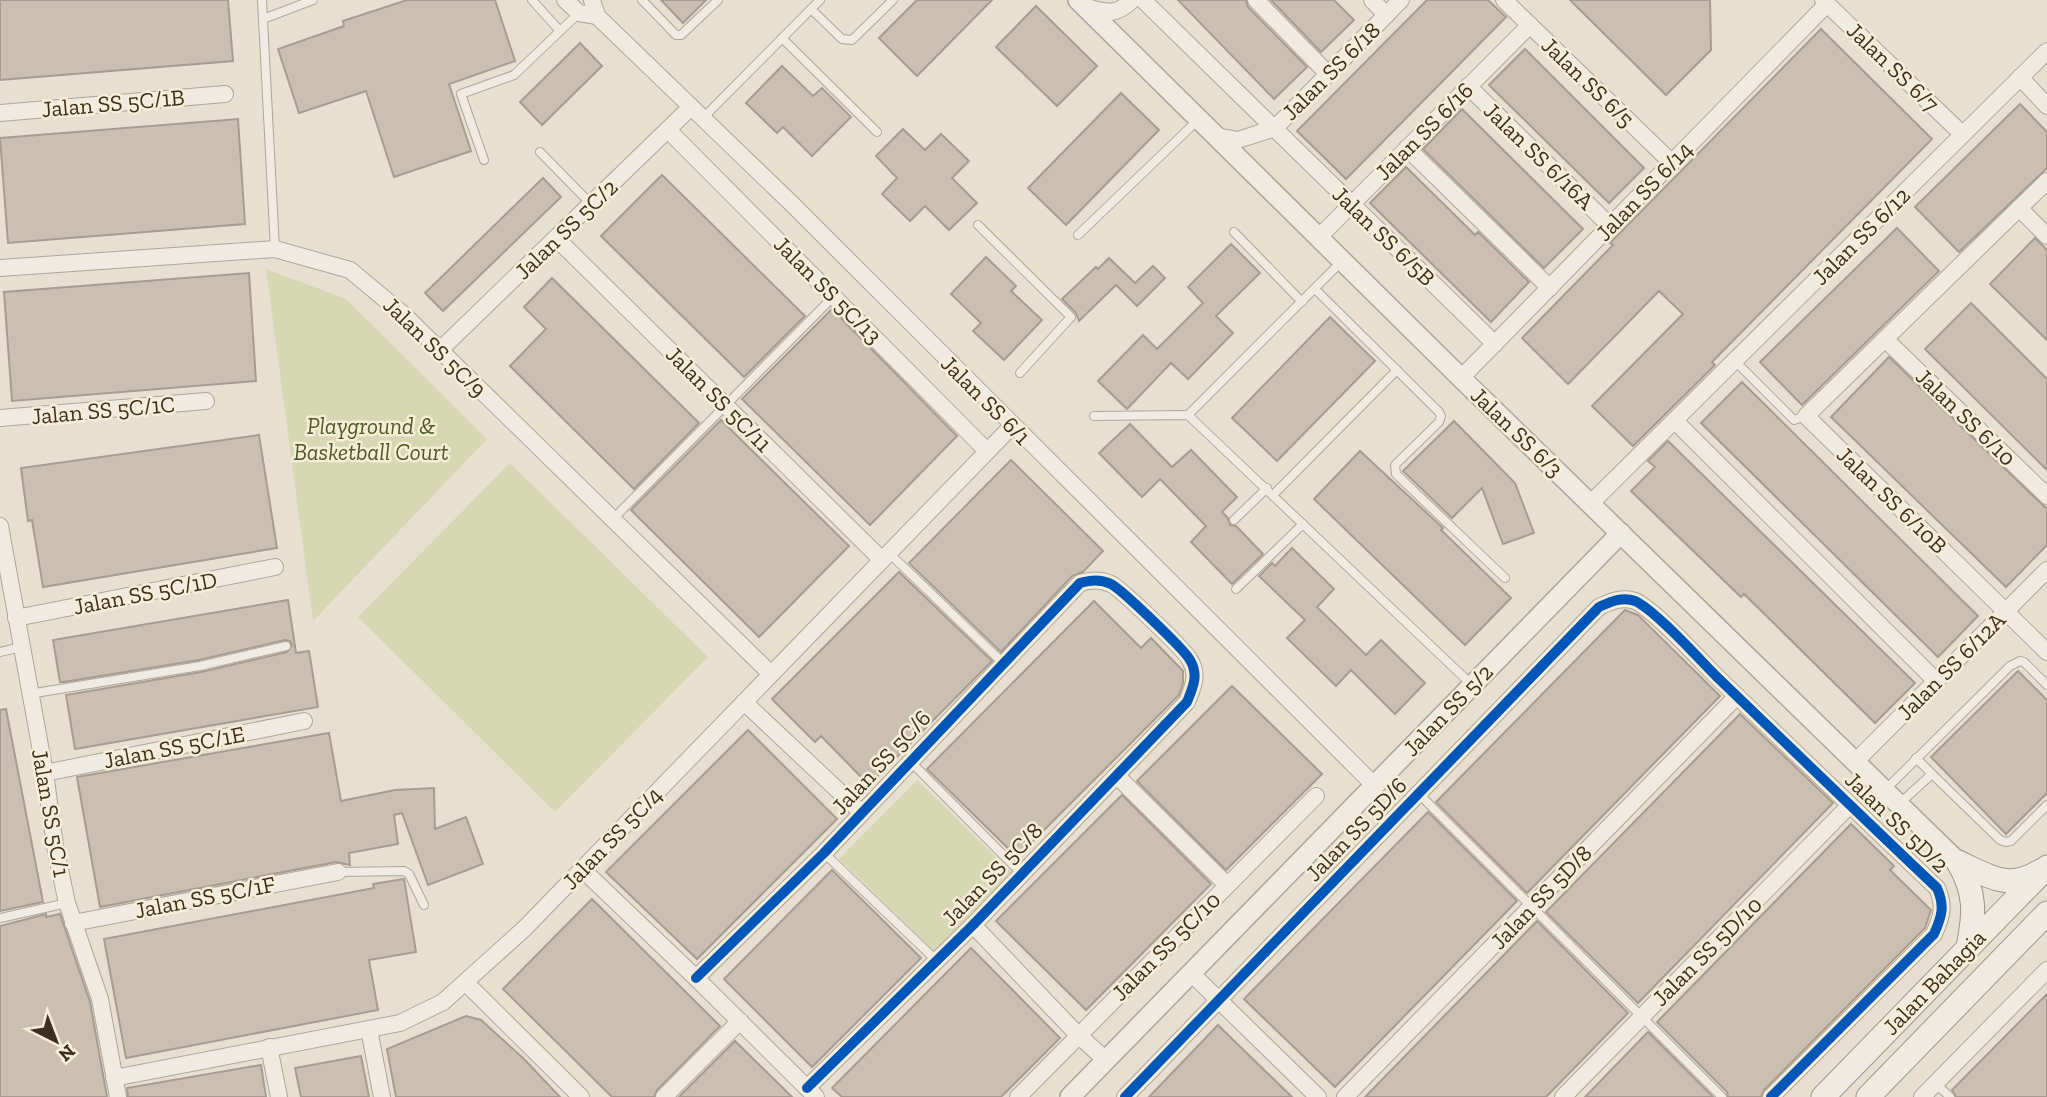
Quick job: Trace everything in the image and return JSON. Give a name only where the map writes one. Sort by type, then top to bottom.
[{"type":"main road","points":[[1958,862],[2002,881],[2029,877],[2047,867]]},
{"type":"main road","points":[[1958,862],[1972,894],[1973,920],[1968,947]]},
{"type":"main road","name":"Jalan Bahagia","points":[[1823,1097],[2047,867]]},
{"type":"main road","name":"Jalan Bahagia","points":[[1868,1097],[2047,913]]},
{"type":"main road","points":[[1896,1020],[1878,1049],[1879,1056],[1885,1062],[1891,1064],[1921,1043]]},
{"type":"main road","points":[[1839,1080],[1862,1064],[1870,1063],[1878,1070],[1879,1078],[1868,1097]]},
{"type":"street","points":[[565,0],[579,13]]},
{"type":"street","points":[[1082,3],[1108,13],[1121,10],[1132,0]]},
{"type":"street","name":"Jalan SS 6/5B","points":[[1143,0],[1495,344]]},
{"type":"street","points":[[1256,0],[1328,74]]},
{"type":"street","points":[[1372,0],[1386,15]]},
{"type":"street","name":"Jalan SS 6/18","points":[[1216,136],[1238,140],[1275,128],[1401,0]]},
{"type":"street","name":"Jalan SS 6/5","points":[[1504,0],[1671,163]]},
{"type":"street","name":"Jalan SS 6/7","points":[[1825,2],[1962,134]]},
{"type":"street","name":"Jalan SS 6/14","points":[[1461,378],[1825,2]]},
{"type":"street","name":"Jalan SS 6/3","points":[[1082,3],[1461,378],[1958,862]]},
{"type":"street","name":"Jalan SS 6/1","points":[[579,13],[594,8],[1374,785]]},
{"type":"street","name":"Jalan SS 6/16","points":[[1319,237],[1530,25]]},
{"type":"street","name":"Jalan SS 6/12","points":[[1590,504],[2047,51]]},
{"type":"street","points":[[2020,77],[2047,106]]},
{"type":"street","name":"Jalan SS 6/16A","points":[[1468,86],[1610,226]]},
{"type":"street","name":"Jalan SS 5C/1B","points":[[0,113],[225,94]]},
{"type":"street","name":"Jalan SS 5C/2","points":[[440,351],[668,130],[697,112]]},
{"type":"street","name":"Jalan SS 5C/13","points":[[668,130],[987,451]]},
{"type":"street","points":[[1407,148],[1550,288]]},
{"type":"street","points":[[1806,416],[2047,181]]},
{"type":"street","points":[[2020,208],[2047,236]]},
{"type":"street","name":"Jalan SS 5C/11","points":[[556,238],[885,556]]},
{"type":"street","name":"Jalan SS 5C/9","points":[[0,268],[275,248],[350,270],[404,315],[771,674]]},
{"type":"street","name":"Jalan SS 6/10","points":[[1885,339],[2047,496]]},
{"type":"street","name":"Jalan SS 5C/1C","points":[[0,418],[206,401]]},
{"type":"street","name":"Jalan SS 6/10B","points":[[1806,416],[2047,652]]},
{"type":"street","points":[[1675,421],[1936,681]]},
{"type":"street","name":"Jalan SS 5C/4","points":[[114,1078],[400,1023],[443,1002],[525,928],[1012,426]]},
{"type":"street","name":"Jalan SS 5C/1","points":[[0,526],[45,773],[55,846],[67,903],[100,999],[118,1097]]},
{"type":"street","name":"Jalan SS 5/2","points":[[1070,1097],[1621,533]]},
{"type":"street","name":"Jalan SS 5C/1D","points":[[16,618],[275,567]]},
{"type":"street","name":"Jalan SS 6/12A","points":[[1856,762],[2047,570]]},
{"type":"street","name":"Jalan SS 5C/6","points":[[696,978],[824,853],[1002,662],[1080,583],[1096,579],[1114,585],[1190,660],[1196,681]]},
{"type":"street","name":"Jalan SS 5D/2","points":[[1623,600],[1632,600],[1644,606],[1937,888],[1943,901],[1942,918],[1934,934],[1771,1097]]},
{"type":"street","name":"Jalan SS 5D/6","points":[[1125,1097],[1599,607],[1623,600]]},
{"type":"street","name":"Jalan SS 5C/8","points":[[811,1093],[1187,702],[1196,681]]},
{"type":"street","name":"Jalan SS 5D/8","points":[[1345,1097],[1737,696]]},
{"type":"street","points":[[744,702],[862,813]]},
{"type":"street","name":"Jalan SS 5C/1E","points":[[45,773],[303,721]]},
{"type":"street","points":[[1117,776],[1226,884]]},
{"type":"street","name":"Jalan SS 5C/10","points":[[1018,1097],[1316,796]]},
{"type":"street","name":"Jalan SS 5D/10","points":[[1563,1097],[1850,805]]},
{"type":"street","points":[[582,869],[811,1093]]},
{"type":"street","name":"Jalan SS 5C/1F","points":[[73,923],[338,872]]},
{"type":"street","points":[[973,925],[1078,1035],[1106,1060]]},
{"type":"street","points":[[1922,1097],[2047,970]]},
{"type":"street","points":[[1191,972],[1318,1097]]},
{"type":"street","points":[[466,983],[581,1097]]},
{"type":"street","points":[[664,1097],[740,1021]]},
{"type":"street","points":[[369,1029],[382,1097]]},
{"type":"street","points":[[269,1047],[279,1097]]},
{"type":"lane","points":[[262,0],[275,248]]},
{"type":"lane","points":[[263,19],[313,0]]},
{"type":"lane","points":[[531,0],[560,31]]},
{"type":"lane","points":[[642,0],[676,35],[681,35],[718,0]]},
{"type":"lane","points":[[697,112],[782,38],[820,0]]},
{"type":"lane","points":[[811,9],[842,39],[852,40],[893,0]]},
{"type":"lane","points":[[484,160],[461,94],[514,75],[579,13]]},
{"type":"lane","points":[[782,38],[877,132]]},
{"type":"lane","points":[[1078,236],[1199,119]]},
{"type":"lane","points":[[540,152],[591,204]]},
{"type":"lane","points":[[978,225],[1071,317],[1020,373]]},
{"type":"lane","points":[[1234,232],[1301,302]]},
{"type":"lane","points":[[1188,415],[1343,261]]},
{"type":"lane","points":[[1315,289],[1441,416],[1439,422],[1398,460],[1395,465],[1396,474],[1505,578]]},
{"type":"lane","points":[[613,519],[834,296]]},
{"type":"lane","name":"Jalan SS 6/10B","points":[[1735,361],[1794,420],[1806,416]]},
{"type":"lane","points":[[1234,520],[1270,492],[1397,370]]},
{"type":"lane","points":[[1094,416],[1188,415],[1472,685]]},
{"type":"lane","points":[[1236,589],[1303,524]]},
{"type":"lane","points":[[885,556],[1002,662]]},
{"type":"lane","points":[[29,694],[200,666],[286,646]]},
{"type":"lane","points":[[0,652],[21,647]]},
{"type":"lane","points":[[1885,790],[2016,662],[2028,665],[2047,685]]},
{"type":"lane","points":[[1916,758],[2004,842],[2011,841],[2047,805]]},
{"type":"lane","points":[[911,762],[1021,873]]},
{"type":"lane","points":[[1899,804],[1932,774]]},
{"type":"lane","points":[[1419,794],[1722,1097]]},
{"type":"lane","points":[[824,853],[937,961]]},
{"type":"lane","points":[[338,872],[407,872],[424,905]]},
{"type":"lane","points":[[0,918],[67,903]]},
{"type":"lane","points":[[1935,1083],[1950,1097]]},
{"type":"green space","name":"Playground & Basketball Court","points":[[266,269],[346,299],[487,439],[313,621]]},
{"type":"green space","points":[[510,463],[708,657],[555,812],[358,617]]},
{"type":"green space","points":[[917,780],[1011,872],[934,951],[839,859]]},
{"type":"building","points":[[0,0],[228,0],[233,61],[0,80]]},
{"type":"building","points":[[407,0],[495,0],[515,61],[449,84],[471,151],[394,177],[366,91],[299,113],[278,49],[344,26],[343,21]]},
{"type":"building","points":[[661,0],[706,0],[683,23]]},
{"type":"building","points":[[917,0],[992,0],[917,76],[879,38]]},
{"type":"building","points":[[1178,0],[1246,0],[1248,7],[1307,67],[1274,99]]},
{"type":"building","points":[[1271,0],[1334,0],[1354,20],[1321,52]]},
{"type":"building","points":[[1427,0],[1488,0],[1506,17],[1346,179],[1297,131]]},
{"type":"building","points":[[1570,0],[1710,0],[1711,50],[1666,95]]},
{"type":"building","points":[[1036,6],[1097,66],[1057,106],[996,47]]},
{"type":"building","points":[[1821,29],[1932,139],[1712,362],[1715,365],[1633,446],[1592,406],[1683,314],[1659,291],[1568,384],[1522,338],[1613,245],[1610,243]]},
{"type":"building","points":[[580,43],[602,66],[542,125],[520,102]]},
{"type":"building","points":[[1525,49],[1644,168],[1609,203],[1489,85]]},
{"type":"building","points":[[782,66],[813,96],[822,88],[851,117],[812,156],[783,127],[777,133],[746,103]]},
{"type":"building","points":[[1121,93],[1159,130],[1066,225],[1028,188]]},
{"type":"building","points":[[2020,104],[2047,132],[2047,168],[1959,252],[1915,207]]},
{"type":"building","points":[[1462,109],[1583,229],[1544,268],[1423,149]]},
{"type":"building","points":[[238,119],[245,224],[8,243],[0,138]]},
{"type":"building","points":[[903,129],[925,150],[941,134],[969,161],[952,178],[977,203],[949,230],[925,206],[910,221],[882,194],[897,178],[876,156]]},
{"type":"building","points":[[1406,167],[1475,235],[1478,232],[1529,282],[1491,322],[1370,203]]},
{"type":"building","points":[[662,175],[805,316],[744,377],[601,236]]},
{"type":"building","points":[[543,178],[561,197],[443,311],[425,293]]},
{"type":"building","points":[[1897,228],[1939,271],[1802,405],[1760,362]]},
{"type":"building","points":[[2035,238],[2047,250],[2047,340],[1990,284]]},
{"type":"building","points":[[1231,244],[1260,273],[1216,316],[1233,333],[1188,379],[1171,363],[1127,409],[1098,381],[1143,335],[1157,349],[1203,303],[1188,287]]},
{"type":"building","points":[[986,257],[1016,286],[1011,291],[1042,320],[1004,360],[973,331],[981,323],[951,294]]},
{"type":"building","points":[[1109,258],[1135,283],[1153,266],[1165,278],[1137,306],[1116,285],[1079,321],[1076,313],[1062,299]]},
{"type":"building","points":[[249,273],[256,381],[12,401],[4,292]]},
{"type":"building","points":[[552,278],[699,423],[634,489],[510,366],[546,329],[524,307]]},
{"type":"building","points":[[1971,303],[2047,379],[2047,470],[1925,349]]},
{"type":"building","points":[[832,309],[957,436],[870,525],[742,399]]},
{"type":"building","points":[[1330,317],[1375,361],[1277,461],[1232,418]]},
{"type":"building","points":[[1889,357],[2047,509],[2047,545],[2006,587],[1831,417]]},
{"type":"building","points":[[1742,382],[1978,616],[1938,657],[1701,423]]},
{"type":"building","points":[[721,420],[849,546],[759,637],[631,510]]},
{"type":"building","points":[[1454,421],[1515,483],[1534,533],[1503,544],[1482,488],[1452,518],[1403,471]]},
{"type":"building","points":[[1130,424],[1172,467],[1191,450],[1237,497],[1222,512],[1230,525],[1236,526],[1263,554],[1232,584],[1191,542],[1206,526],[1160,479],[1142,497],[1099,453]]},
{"type":"building","points":[[259,435],[277,548],[43,587],[32,520],[28,521],[21,468]]},
{"type":"building","points":[[1668,441],[1915,683],[1875,723],[1744,594],[1741,597],[1631,491],[1655,467],[1648,461]]},
{"type":"building","points":[[1360,451],[1443,528],[1441,530],[1511,598],[1465,645],[1314,499]]},
{"type":"building","points":[[1011,460],[1103,551],[1083,572],[1072,576],[1001,652],[909,563]]},
{"type":"building","points":[[1292,548],[1334,589],[1317,607],[1366,655],[1381,640],[1425,683],[1395,714],[1351,670],[1336,686],[1287,638],[1305,620],[1259,576],[1272,563],[1275,566]]},
{"type":"building","points":[[899,572],[992,661],[869,785],[821,736],[815,742],[772,699]]},
{"type":"building","points":[[288,600],[296,653],[309,651],[318,707],[75,749],[66,695],[201,672],[287,652],[292,645],[285,640],[199,660],[60,682],[53,640]]},
{"type":"building","points":[[1094,601],[1141,648],[1151,638],[1183,671],[1183,683],[1179,695],[1017,857],[927,769]]},
{"type":"building","points":[[1625,610],[1638,615],[1720,696],[1527,893],[1436,802]]},
{"type":"building","points":[[2018,671],[2047,700],[2047,793],[2006,834],[1931,757]]},
{"type":"building","points":[[1232,686],[1322,774],[1226,870],[1137,781]]},
{"type":"building","points":[[6,709],[43,902],[0,911],[0,710]]},
{"type":"building","points":[[1740,714],[1833,803],[1638,1003],[1546,912]]},
{"type":"building","points":[[748,730],[837,819],[697,959],[606,872]]},
{"type":"building","points":[[329,733],[341,801],[395,790],[434,788],[435,829],[466,817],[483,864],[428,885],[402,813],[394,815],[398,844],[349,853],[350,865],[336,862],[100,907],[77,777]]},
{"type":"building","points":[[1122,795],[1211,884],[1086,1010],[996,921]]},
{"type":"building","points":[[1428,812],[1517,901],[1335,1087],[1244,999]]},
{"type":"building","points":[[1851,824],[1894,866],[1890,870],[1931,910],[1925,928],[1764,1090],[1761,1097],[1728,1097],[1727,1092],[1657,1022]]},
{"type":"building","points":[[832,870],[921,958],[812,1067],[724,979]]},
{"type":"building","points":[[404,879],[416,952],[369,960],[378,1010],[126,1058],[104,939],[374,888],[373,884]]},
{"type":"building","points":[[592,899],[720,1026],[657,1090],[654,1097],[612,1097],[503,989]]},
{"type":"building","points":[[46,914],[46,917],[60,914],[90,1002],[107,1097],[0,1097],[0,926]]},
{"type":"building","points":[[1537,921],[1628,1013],[1546,1097],[1365,1097]]},
{"type":"building","points":[[971,948],[1060,1038],[1001,1097],[842,1097],[832,1088]]},
{"type":"building","points":[[2047,994],[2047,1097],[1956,1097],[1952,1090]]},
{"type":"building","points":[[466,1016],[481,1020],[560,1097],[396,1097],[387,1049]]},
{"type":"building","points":[[1218,1025],[1292,1097],[1149,1097]]},
{"type":"building","points":[[1648,1032],[1713,1097],[1585,1097]]},
{"type":"building","points":[[735,1041],[792,1097],[679,1097]]},
{"type":"building","points":[[361,1056],[369,1097],[301,1097],[295,1068]]},
{"type":"building","points":[[261,1065],[266,1097],[128,1097],[127,1088]]},
{"type":"cycle path","points":[[696,978],[824,853],[1080,583],[1096,580],[1111,584],[1165,633],[1193,665],[1194,681],[1187,702],[973,925],[807,1088]]},
{"type":"cycle path","points":[[1125,1097],[1599,607],[1625,599],[1644,606],[1665,624],[1937,888],[1941,900],[1939,922],[1934,934],[1771,1097]]}]
